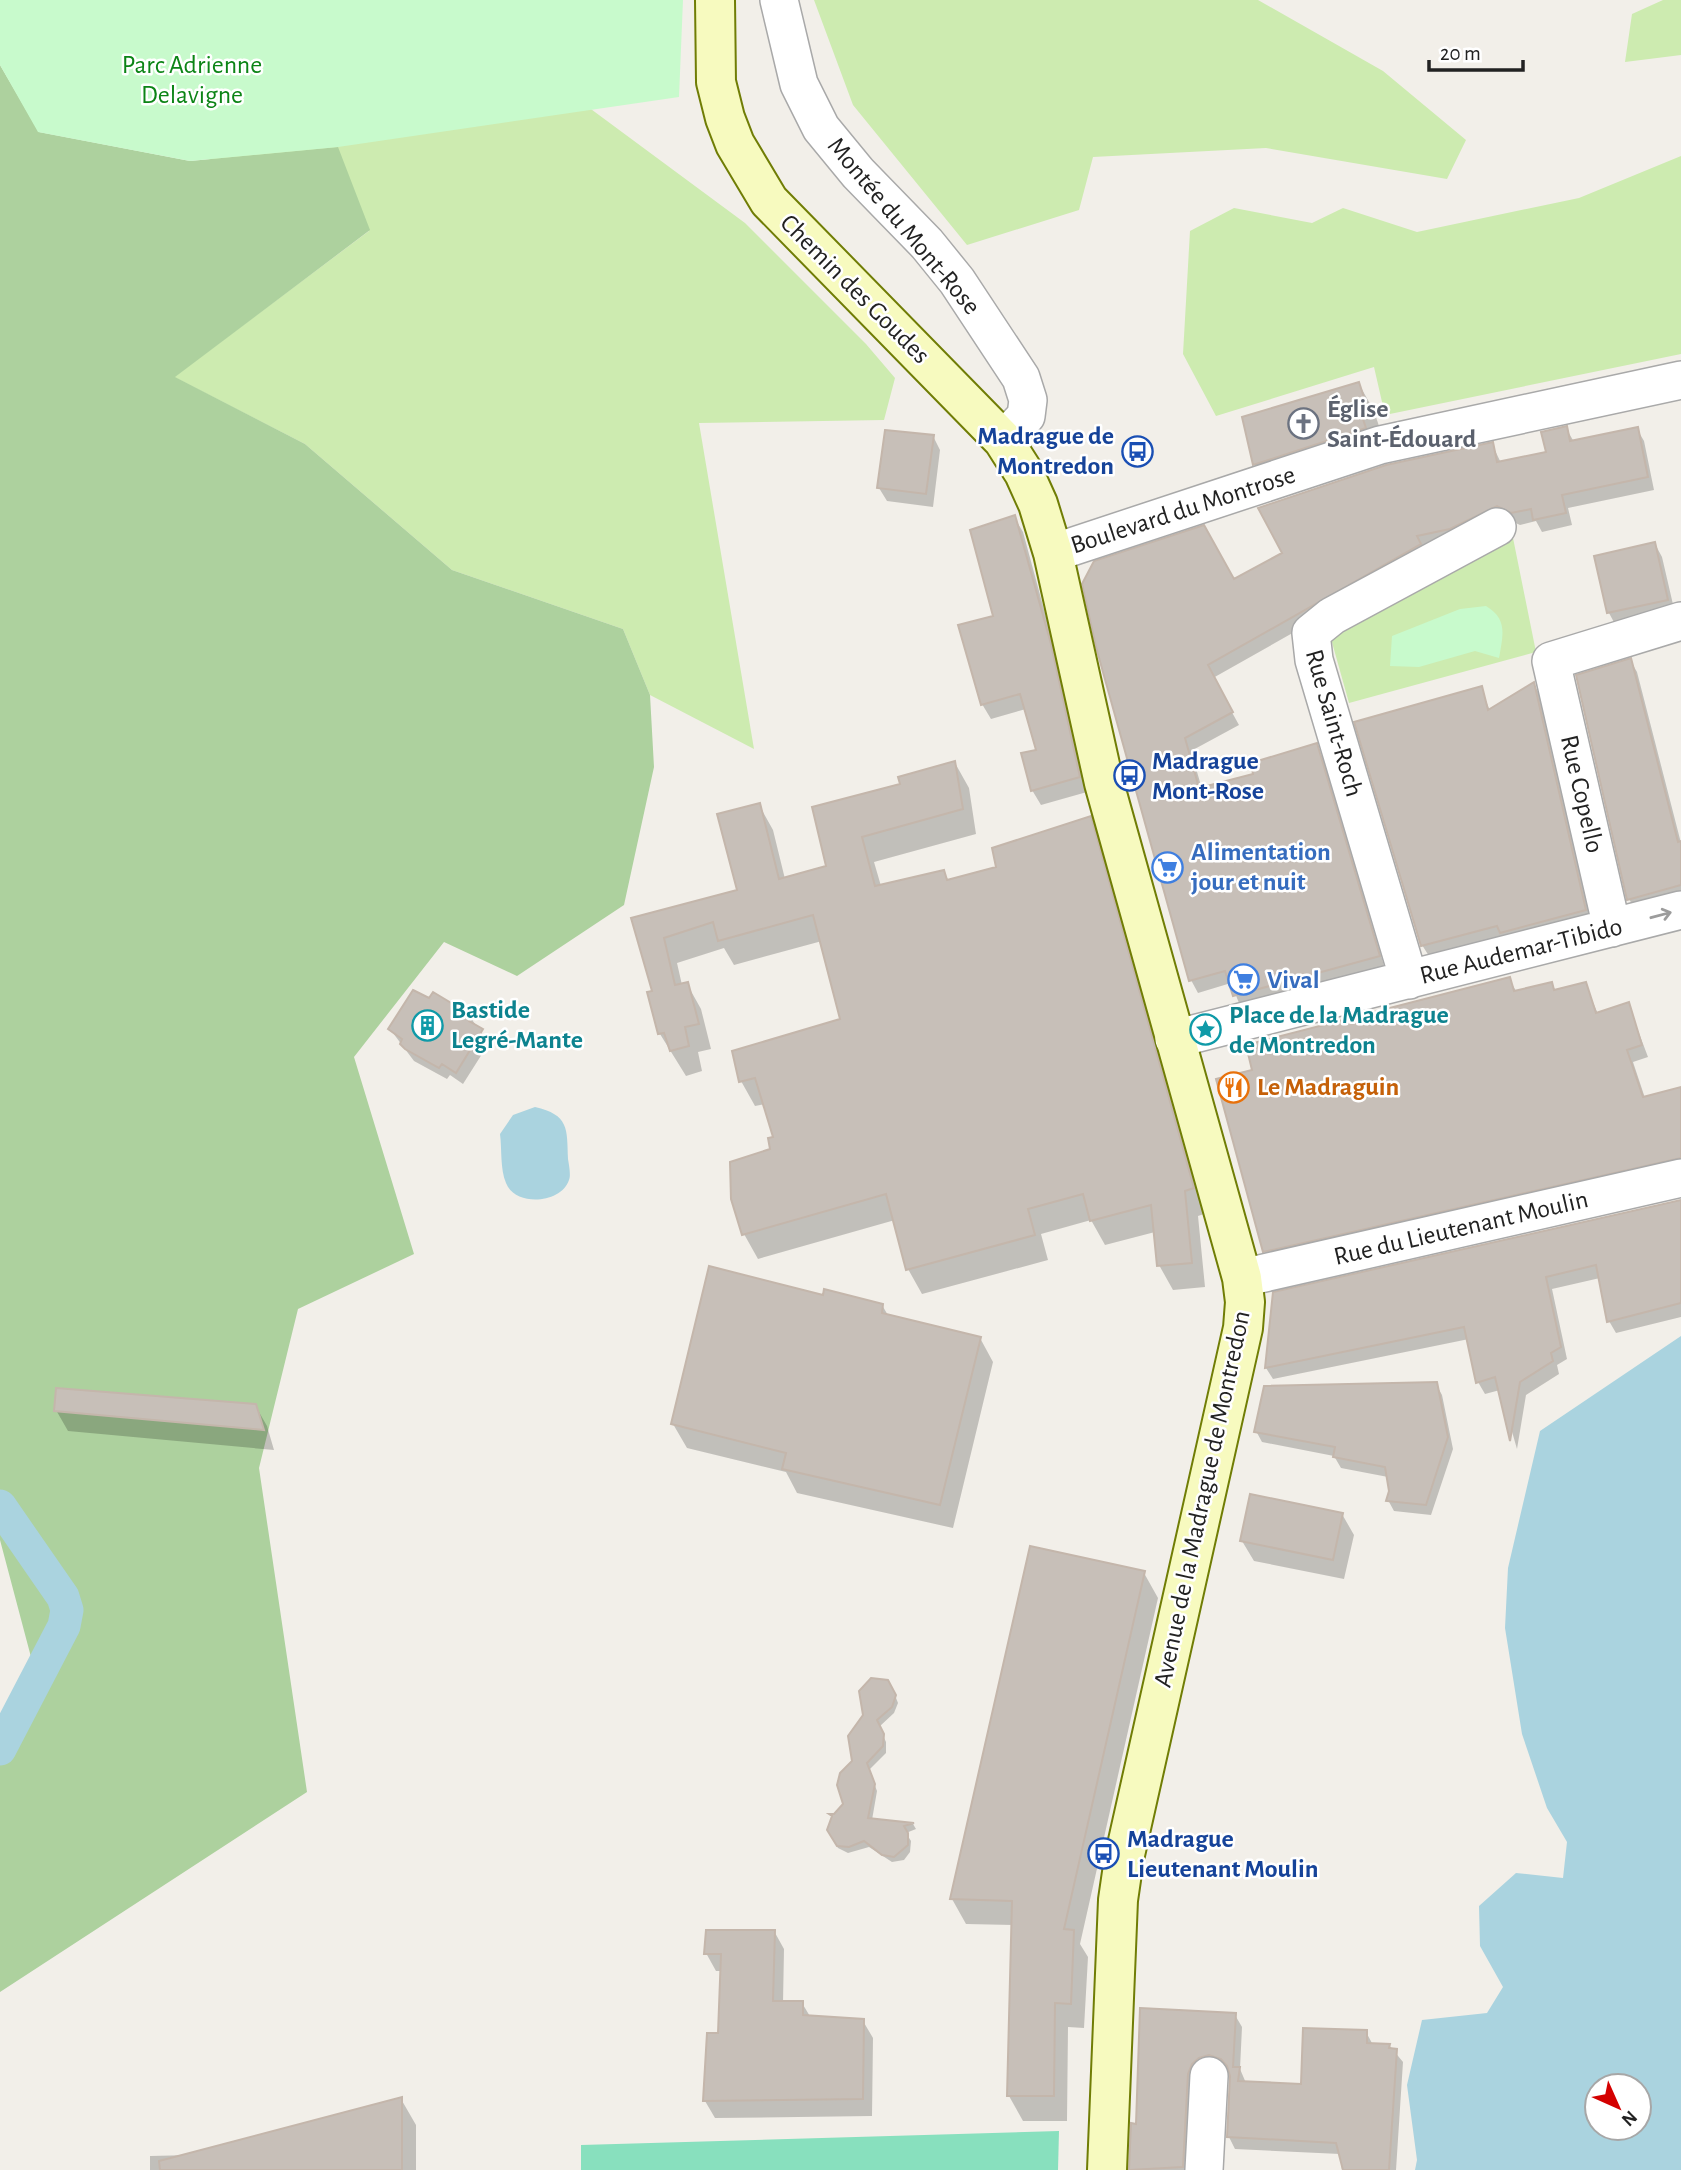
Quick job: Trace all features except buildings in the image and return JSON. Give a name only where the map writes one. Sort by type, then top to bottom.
[{"type":"street","name":"Chemin des Goudes","points":[[715,0],[716,82],[725,118],[735,144],[769,201],[1003,440],[1034,493],[1054,553]]},
{"type":"street","name":"Montée du Mont-Rose","points":[[779,0],[799,84],[821,128],[858,173],[927,244],[957,281],[1021,378],[1028,400],[1026,416],[1003,440]]},
{"type":"street","name":"Boulevard du Montrose","points":[[1054,553],[1380,446],[1681,380]]},
{"type":"street","name":"Rue Saint-Roch","points":[[1409,980],[1314,660],[1311,634],[1332,616],[1497,527]]},
{"type":"street","name":"Avenue de la Madrague de Montredon","points":[[1054,553],[1104,783],[1241,1278],[1245,1302],[1243,1328],[1124,1859],[1118,1900],[1107,2170]]},
{"type":"street","name":"Rue Copello","points":[[1612,928],[1551,660],[1681,621]]},
{"type":"street","name":"Rue Audemar-Tibido","points":[[1174,1039],[1681,910]]},
{"type":"street","name":"Rue du Lieutenant Moulin","points":[[1241,1278],[1681,1178]]},
{"type":"street","points":[[1205,2170],[1209,2076]]},
{"type":"green space","points":[[0,0],[453,7],[745,223],[866,344],[895,378],[884,420],[699,423],[754,749],[650,695],[623,629],[452,570],[305,444],[174,377],[369,231],[0,65]]},
{"type":"green space","name":"Parc Adrienne Delavigne","points":[[0,0],[683,0],[679,97],[338,147],[190,161],[38,132],[0,65]]},
{"type":"green space","points":[[814,0],[1258,0],[1383,71],[1466,140],[1447,179],[1266,148],[1093,157],[1079,210],[967,245],[853,105]]},
{"type":"green space","points":[[1663,0],[1681,0],[1681,55],[1625,62],[1632,14]]},
{"type":"green space","points":[[0,65],[39,132],[190,161],[338,147],[370,230],[175,377],[305,444],[452,570],[623,629],[650,695],[654,767],[624,905],[517,976],[444,942],[354,1057],[414,1254],[298,1309],[259,1468],[307,1792],[0,1992],[0,1728],[40,1691],[0,1540]]},
{"type":"green space","points":[[1681,156],[1681,354],[1385,415],[1374,367],[1216,416],[1183,354],[1190,231],[1234,208],[1312,223],[1343,208],[1417,232],[1579,198]]},
{"type":"green space","points":[[1512,533],[1536,652],[1349,703],[1328,628]]},
{"type":"green space","points":[[1486,606],[1501,622],[1499,658],[1475,651],[1419,667],[1390,666],[1392,636],[1460,609]]},
{"type":"green space","points":[[1059,2131],[1058,2170],[581,2170],[581,2145]]},
{"type":"water","points":[[535,1107],[554,1114],[564,1124],[570,1173],[569,1180],[557,1194],[548,1198],[528,1199],[511,1191],[506,1183],[500,1134],[513,1115]]},
{"type":"water","points":[[1681,1336],[1681,2170],[1415,2170],[1417,2160],[1407,2085],[1422,2020],[1487,2013],[1503,1987],[1480,1946],[1479,1906],[1516,1873],[1563,1878],[1567,1842],[1547,1808],[1522,1734],[1505,1628],[1508,1568],[1540,1431]]},
{"type":"waterway","points":[[0,1506],[63,1597],[67,1610],[64,1626],[0,1749]]},
{"type":"place","name":"Église Saint-Édouard","points":[[1304,424]]},
{"type":"place","name":"Madrague de Montredon","points":[[1137,451]]},
{"type":"place","name":"Madrague Mont-Rose","points":[[1129,776]]},
{"type":"place","name":"Alimentation jour et nuit","points":[[1168,867]]},
{"type":"place","name":"Vival","points":[[1244,980]]},
{"type":"place","name":"Bastide Legré-Mante","points":[[428,1025]]},
{"type":"place","name":"Place de la Madrague de Montredon","points":[[1206,1030]]},
{"type":"place","name":"Le Madraguin","points":[[1234,1087]]},
{"type":"place","name":"Madrague Lieutenant Moulin","points":[[1104,1854]]}]
